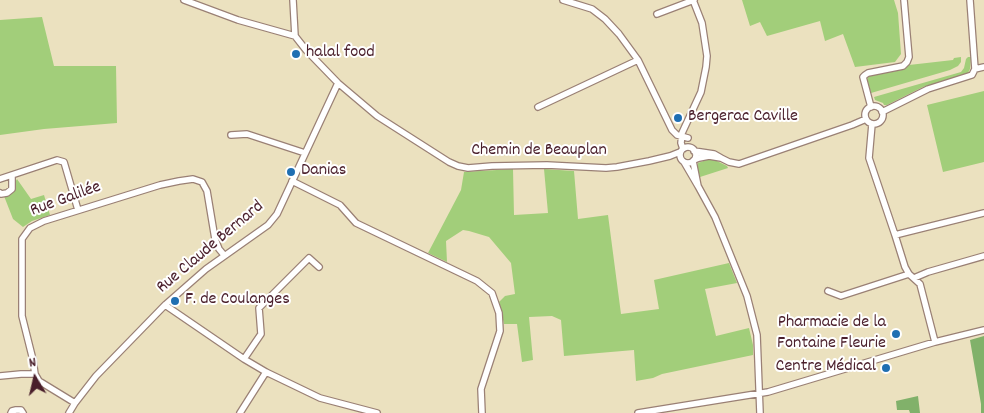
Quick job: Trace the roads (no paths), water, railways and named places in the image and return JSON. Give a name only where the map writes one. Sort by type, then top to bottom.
[{"type":"street","points":[[184,0],[238,20],[295,36],[293,0]]},
{"type":"street","points":[[563,0],[592,9],[619,34],[638,60],[672,130],[677,135],[685,137]]},
{"type":"street","points":[[657,14],[694,0],[702,23],[707,56],[704,80],[701,92],[682,133],[696,156],[693,160],[698,186]]},
{"type":"street","points":[[871,107],[863,78],[865,75],[903,66],[909,57],[904,0]]},
{"type":"street","points":[[882,112],[928,89],[972,75],[975,68],[970,0]]},
{"type":"street","name":"Chemin de Beauplan","points":[[295,36],[306,50],[338,82],[378,116],[448,162],[458,166],[468,168],[547,165],[606,168],[668,159],[683,161]]},
{"type":"street","points":[[538,107],[638,60]]},
{"type":"street","points":[[975,68],[984,67]]},
{"type":"street","name":"Rue Claude Bernard","points":[[69,413],[102,370],[165,305],[206,269],[268,225],[278,214],[338,82]]},
{"type":"street","points":[[871,107],[878,107],[882,112],[882,119],[876,124],[868,122],[866,119],[865,114],[871,107]]},
{"type":"street","points":[[682,150],[686,147],[714,154],[729,162],[739,164],[866,119]]},
{"type":"street","points":[[872,124],[869,158],[905,267],[920,284],[935,342]]},
{"type":"street","points":[[231,135],[247,134],[305,153]]},
{"type":"street","points":[[685,137],[681,142],[682,150],[680,156],[715,217],[747,296],[758,335],[760,413]]},
{"type":"street","name":"Chemin de Beauplan","points":[[649,162],[670,156],[682,150]]},
{"type":"street","points":[[683,161],[687,163],[709,156],[721,158]]},
{"type":"street","points":[[0,178],[57,160],[64,162],[78,210]]},
{"type":"street","points":[[0,193],[7,193],[12,188],[12,175]]},
{"type":"street","name":"Rue Galilée","points":[[35,374],[22,316],[22,239],[30,228],[44,221],[160,185],[193,179],[202,182],[207,191],[215,238],[224,255]]},
{"type":"street","points":[[292,181],[340,205],[356,224],[477,281],[492,293],[499,313],[500,331],[481,390],[482,413]]},
{"type":"street","points":[[895,235],[984,213]]},
{"type":"street","points":[[828,291],[841,296],[984,256]]},
{"type":"street","points":[[244,359],[262,334],[259,308],[309,258],[319,267]]},
{"type":"street","points":[[165,305],[266,372],[320,398],[377,413]]},
{"type":"street","points":[[638,413],[759,394],[935,342],[984,330]]},
{"type":"street","points":[[240,413],[266,372]]},
{"type":"street","points":[[0,376],[35,374],[39,381],[75,403]]},
{"type":"street","points":[[10,413],[21,410],[23,413]]},
{"type":"place","name":"halal food","points":[[296,54]]},
{"type":"place","name":"Bergerac Caville","points":[[678,118]]},
{"type":"place","name":"Danias","points":[[291,172]]},
{"type":"place","name":"F. de Coulanges","points":[[175,301]]},
{"type":"place","name":"Pharmacie de la Fontaine Fleurie","points":[[896,334]]},
{"type":"place","name":"Centre Médical","points":[[886,368]]}]
